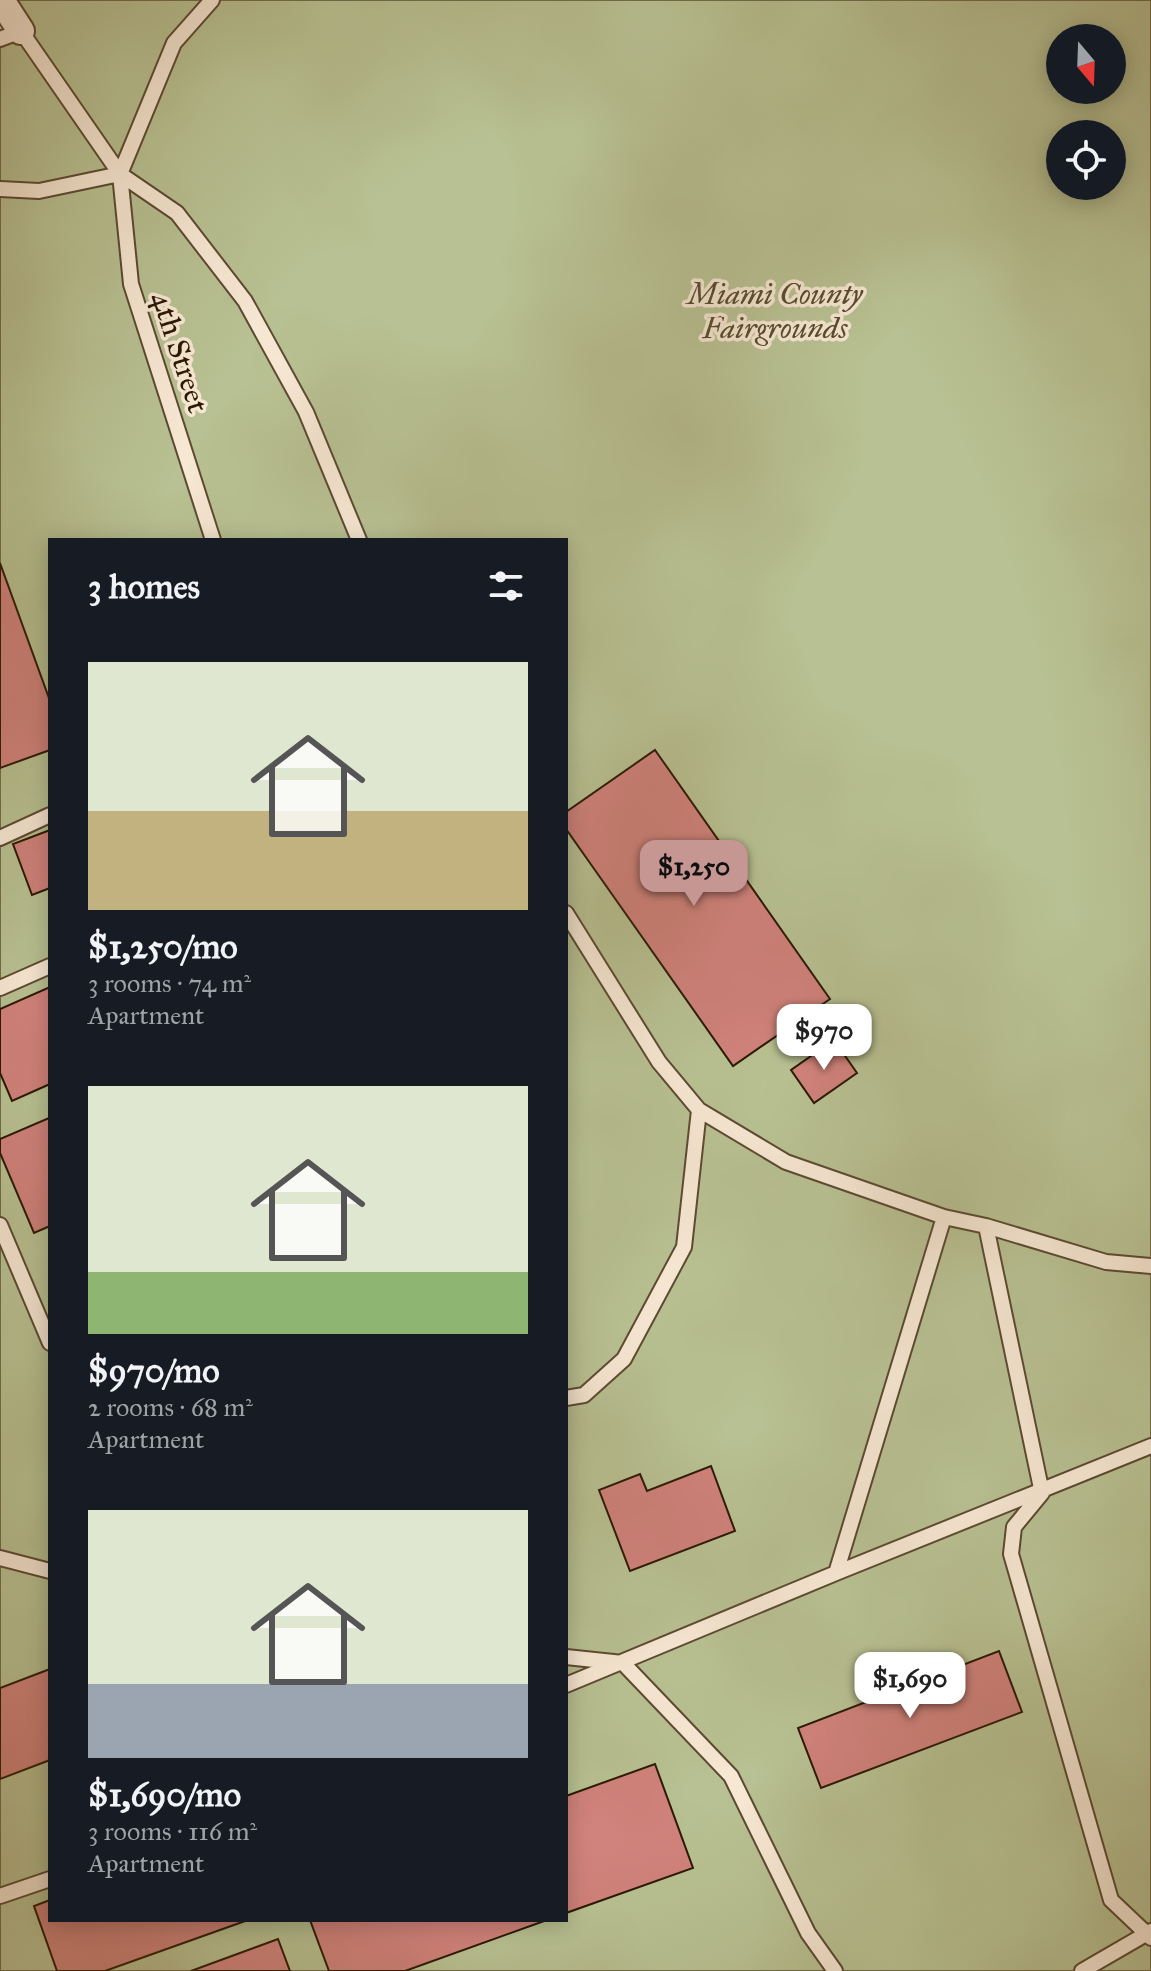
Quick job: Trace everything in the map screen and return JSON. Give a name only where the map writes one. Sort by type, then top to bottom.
[{"type":"street","points":[[1,0],[11,35]]},
{"type":"lane","points":[[120,174],[174,43],[212,0]]},
{"type":"lane","points":[[11,35],[120,174],[177,213],[245,301],[306,412],[358,538]]},
{"type":"lane","points":[[0,189],[39,191],[120,174]]},
{"type":"lane","name":"4th Street","points":[[120,174],[131,284],[212,538]]},
{"type":"lane","points":[[0,838],[48,816]]},
{"type":"lane","points":[[568,916],[659,1062],[699,1110],[786,1162],[944,1217],[986,1226],[1106,1262],[1151,1266]]},
{"type":"lane","points":[[0,988],[48,967]]},
{"type":"lane","points":[[568,1398],[584,1395],[624,1359],[684,1247],[699,1110]]},
{"type":"lane","points":[[836,1573],[944,1217]]},
{"type":"lane","points":[[0,1225],[48,1338]]},
{"type":"lane","points":[[986,1226],[1042,1493]]},
{"type":"lane","points":[[568,1684],[1151,1446]]},
{"type":"lane","points":[[1042,1493],[1014,1527],[1011,1554],[1111,1900],[1150,1934],[1082,1971]]},
{"type":"lane","points":[[0,1558],[48,1570]]},
{"type":"lane","points":[[568,1657],[623,1663],[731,1776],[808,1933],[835,1971]]},
{"type":"lane","points":[[0,1896],[48,1880]]},
{"type":"green space","name":"Miami County Fairgrounds","points":[[1,0],[1151,0],[1151,1971],[0,1971],[0,39],[21,30]]},
{"type":"building","points":[[0,563],[48,695],[48,751],[0,768]]},
{"type":"building","points":[[655,750],[830,999],[733,1066],[568,832],[568,811]]},
{"type":"building","points":[[48,831],[48,889],[32,895],[13,844]]},
{"type":"building","points":[[48,988],[48,1085],[12,1101],[0,1073],[0,1009]]},
{"type":"building","points":[[834,1040],[857,1073],[814,1103],[791,1070]]},
{"type":"building","points":[[48,1118],[48,1227],[34,1233],[0,1153],[0,1139]]},
{"type":"building","points":[[711,1466],[735,1531],[630,1571],[599,1490],[640,1474],[647,1491]]},
{"type":"building","points":[[999,1651],[1022,1712],[821,1788],[798,1728]]},
{"type":"building","points":[[48,1670],[48,1761],[0,1779],[0,1688]]},
{"type":"building","points":[[655,1764],[693,1868],[568,1912],[568,1795]]},
{"type":"building","points":[[48,1901],[48,1922],[242,1922],[105,1971],[57,1971],[34,1906]]},
{"type":"building","points":[[311,1922],[541,1922],[405,1971],[329,1971]]},
{"type":"building","points":[[278,1939],[290,1971],[191,1971]]}]
